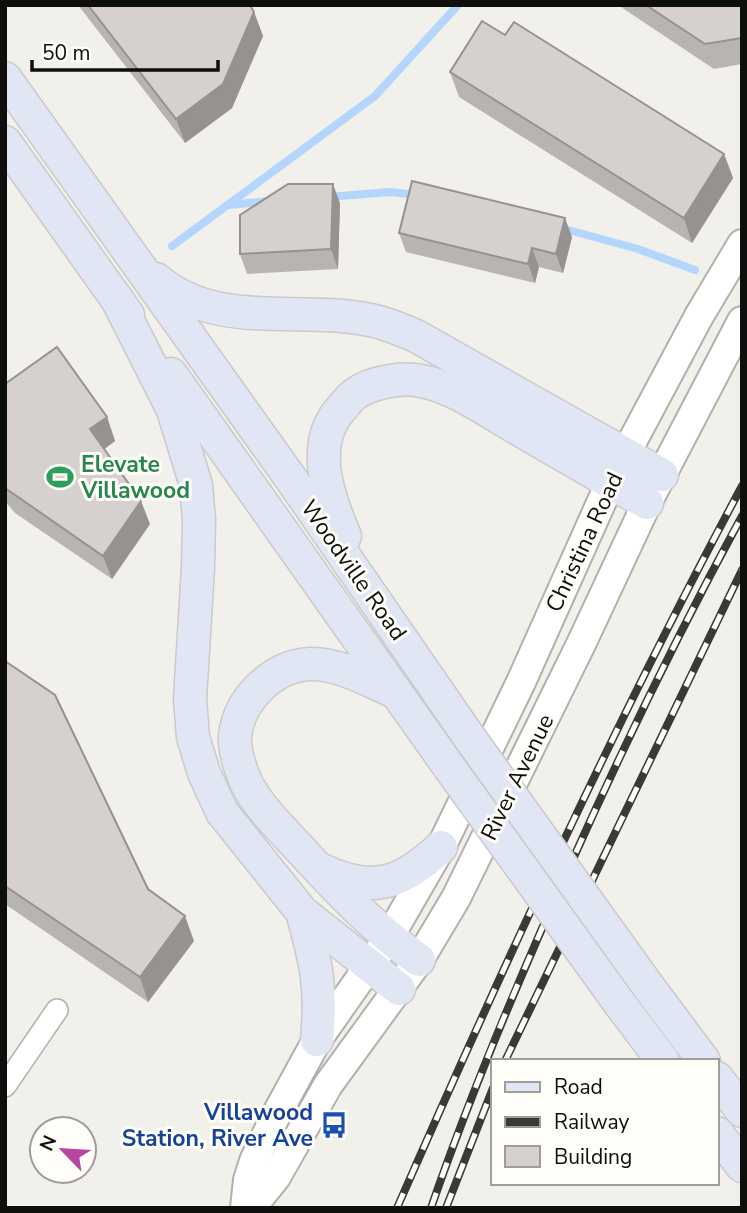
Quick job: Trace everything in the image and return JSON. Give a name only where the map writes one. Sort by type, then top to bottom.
[{"type":"main road","name":"Woodville Road","points":[[5,78],[467,734],[703,1059]]},
{"type":"main road","name":"Woodville Road","points":[[5,142],[396,693],[661,1059]]},
{"type":"main road","name":"Christina Road","points":[[440,847],[521,682],[610,483],[742,244]]},
{"type":"main road","points":[[137,262],[173,293],[194,303],[247,313],[358,319],[416,336],[662,475]]},
{"type":"main road","points":[[117,299],[173,410],[196,485],[200,520],[190,699],[193,737],[204,774],[222,812],[302,912],[399,989]]},
{"type":"main road","name":"River Avenue","points":[[251,1208],[276,1177],[328,1085],[440,928],[474,865],[648,503],[742,321]]},
{"type":"main road","points":[[366,587],[335,514],[326,485],[323,460],[327,434],[337,414],[354,395],[374,385],[421,381],[442,388],[465,398],[648,503]]},
{"type":"main road","points":[[396,693],[332,667],[310,664],[286,669],[267,680],[241,713],[235,736],[237,758],[247,783],[259,802],[342,896],[388,939],[419,960]]},
{"type":"main road","points":[[318,868],[359,883],[389,881],[408,874],[440,847]]},
{"type":"main road","points":[[245,1208],[248,1180],[254,1161],[276,1115],[317,1040],[388,939],[440,847]]},
{"type":"main road","points":[[302,912],[317,964],[321,1003],[317,1040]]},
{"type":"main road","points":[[719,1081],[742,1111]]},
{"type":"main road","points":[[719,1136],[742,1166]]},
{"type":"street","points":[[5,1086],[57,1010]]},
{"type":"building","points":[[88,5],[250,5],[254,12],[223,84],[176,119]]},
{"type":"building","points":[[646,5],[742,5],[742,38],[705,44]]},
{"type":"building","points":[[482,21],[505,35],[514,22],[724,154],[684,218],[450,72]]},
{"type":"building","points":[[412,181],[565,218],[556,254],[532,248],[528,264],[399,233]]},
{"type":"building","points":[[288,184],[333,184],[331,249],[240,254],[240,215]]},
{"type":"building","name":"Elevate Villawood","points":[[57,347],[107,417],[90,429],[141,501],[103,556],[5,488],[5,384]]},
{"type":"building","points":[[5,661],[55,695],[148,889],[185,916],[140,977],[5,886]]},
{"type":"waterway","points":[[172,246],[375,96],[458,5]]},
{"type":"waterway","points":[[328,197],[390,192],[416,195]]},
{"type":"waterway","points":[[229,205],[270,201]]},
{"type":"waterway","points":[[561,228],[638,249],[695,270]]},
{"type":"railway","points":[[397,1208],[562,844],[695,574],[742,486]]},
{"type":"railway","points":[[431,1208],[498,1032],[573,859],[654,686],[742,516]]},
{"type":"railway","points":[[506,1059],[742,570]]},
{"type":"railway","points":[[446,1208],[491,1093]]},
{"type":"place","name":"Elevate Villawood","points":[[60,477]]},
{"type":"place","name":"Villawood Station, River Ave","points":[[334,1125]]}]
